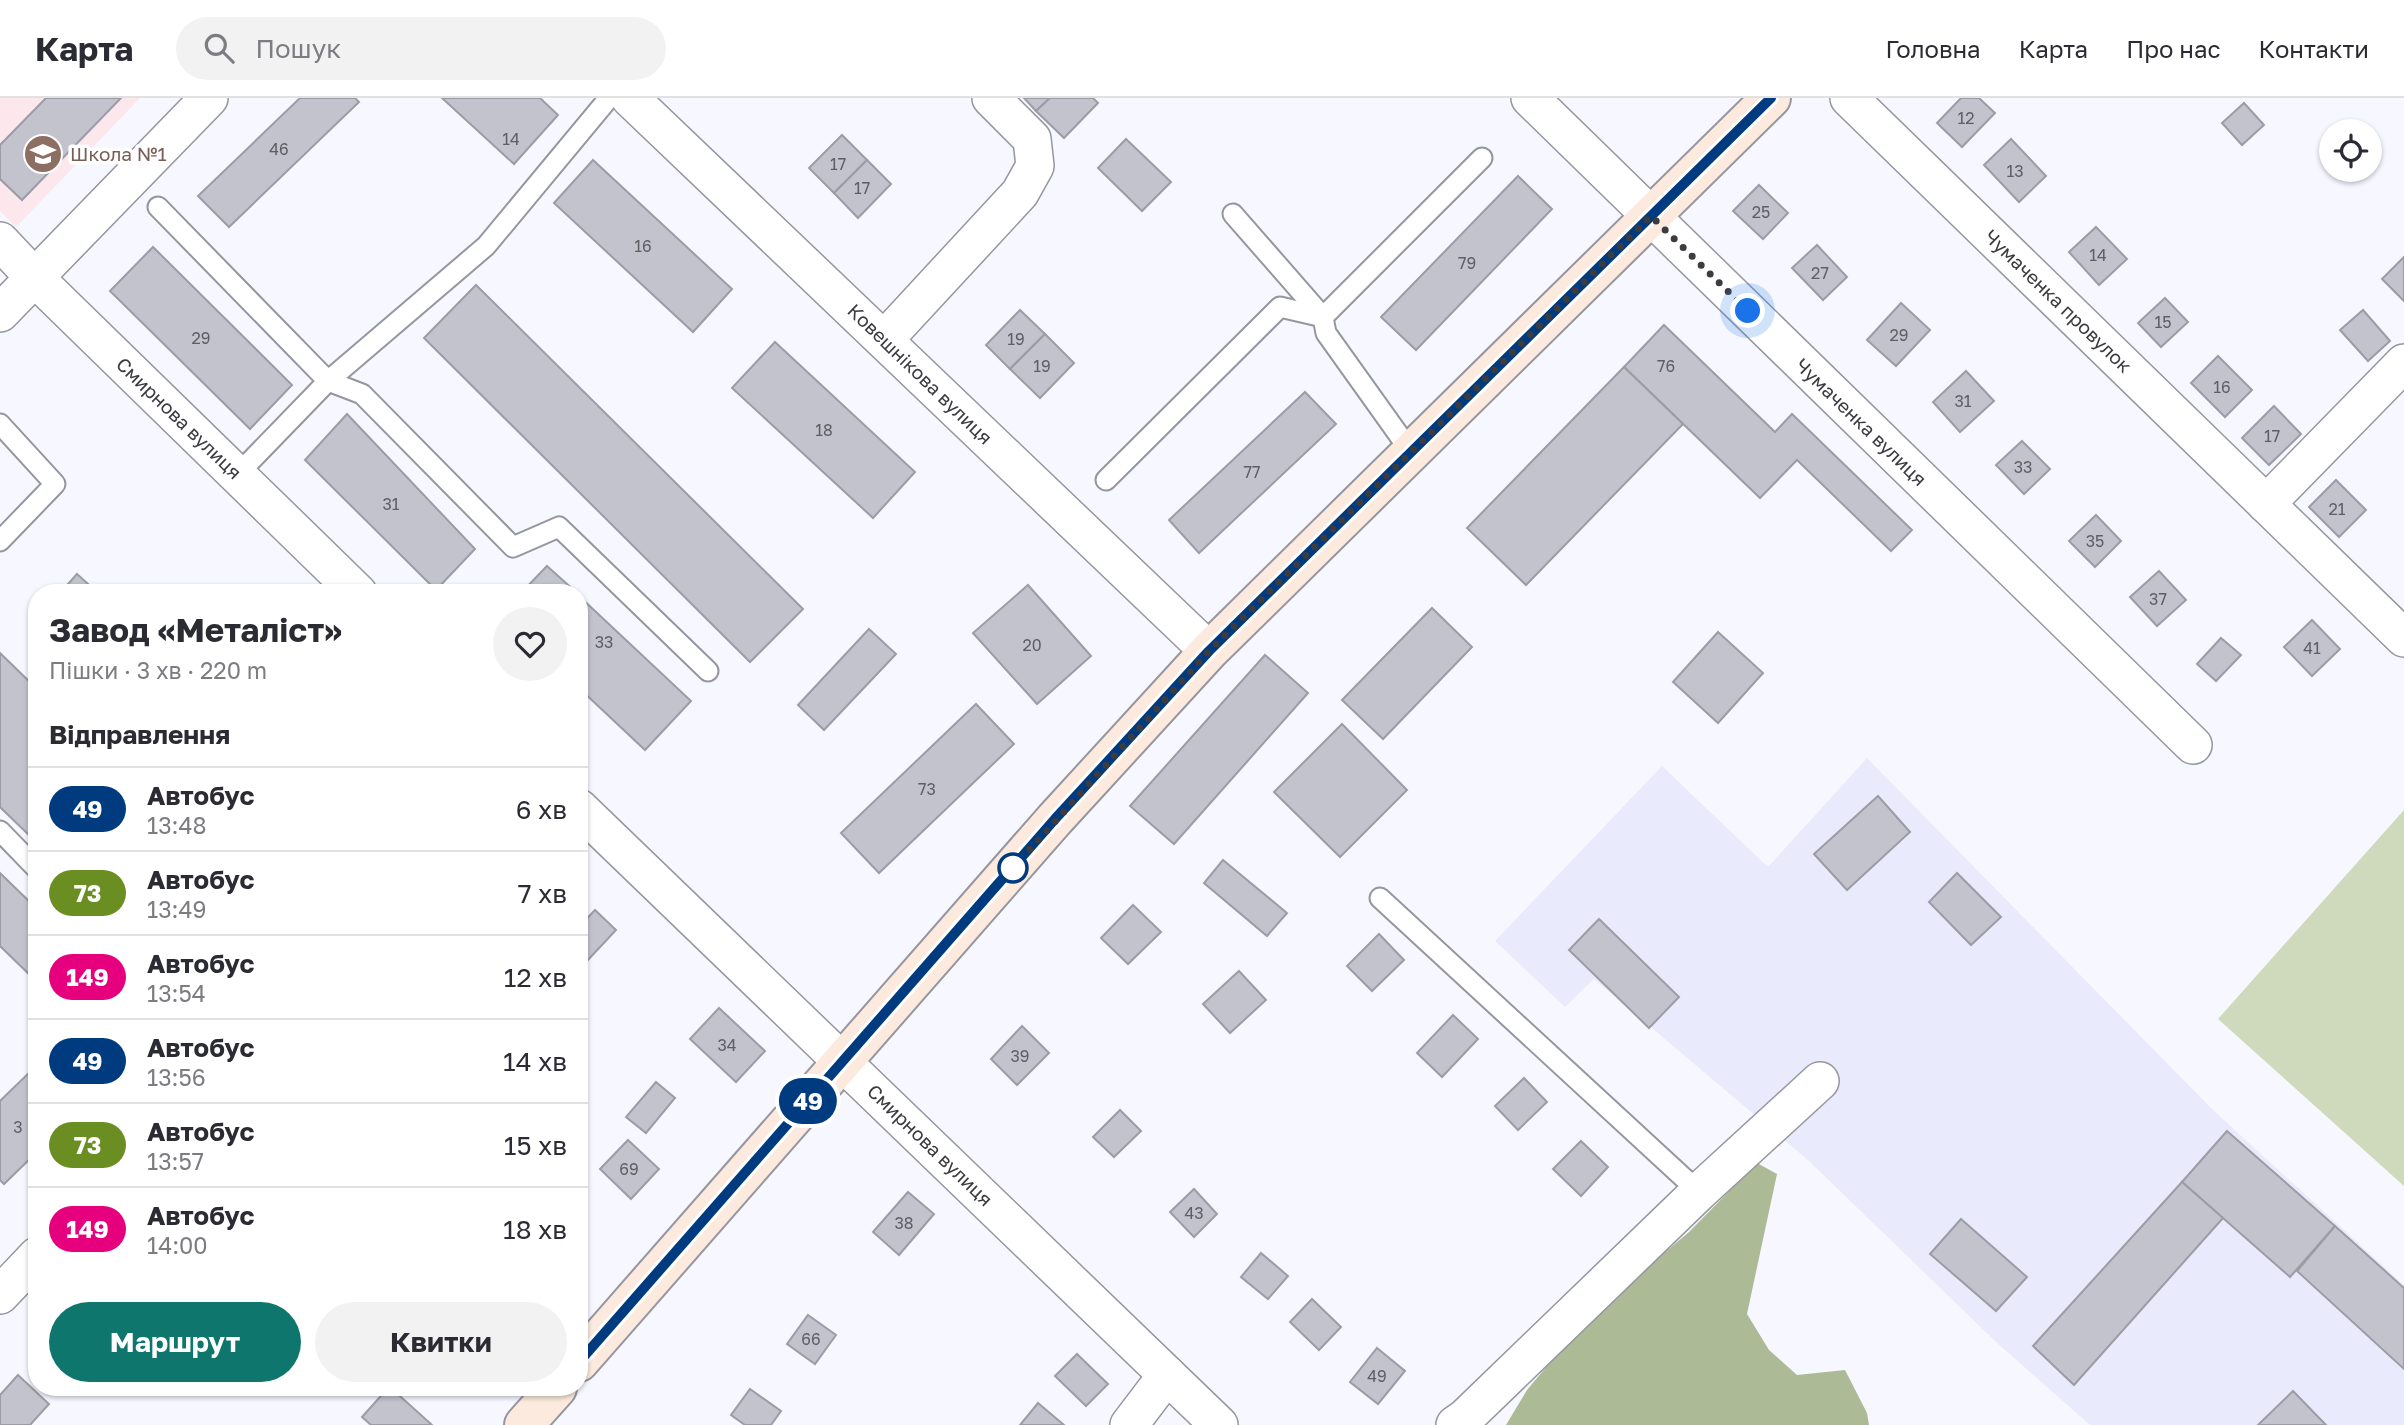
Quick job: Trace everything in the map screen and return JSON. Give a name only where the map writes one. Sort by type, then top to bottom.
[{"type":"street","points":[[0,313],[209,98]]},
{"type":"street","name":"Ковешнікова вулиця","points":[[629,98],[1209,651]]},
{"type":"street","points":[[884,340],[1020,193],[1035,166],[1032,139],[991,98]]},
{"type":"street","name":"Чумаченка вулиця","points":[[1530,98],[2193,745]]},
{"type":"street","points":[[588,1352],[1055,819],[1209,651],[1771,98]]},
{"type":"street","name":"Чумаченка провулок","points":[[1849,98],[2404,638]]},
{"type":"street","name":"Смирнова вулиця","points":[[0,241],[349,584]]},
{"type":"street","points":[[2266,504],[2404,363]]},
{"type":"street","name":"Смирнова вулиця","points":[[588,817],[1219,1425]]},
{"type":"street","points":[[1455,1425],[1699,1192],[1820,1081]]},
{"type":"street","points":[[0,1296],[28,1266]]},
{"type":"street","points":[[1129,1425],[1167,1375]]},
{"type":"street","points":[[524,1425],[550,1396]]},
{"type":"lane","points":[[237,475],[328,381],[486,246],[609,98]]},
{"type":"lane","points":[[1323,317],[1482,158]]},
{"type":"lane","points":[[158,207],[328,381],[362,394],[513,547],[559,527],[708,671]]},
{"type":"lane","points":[[1234,214],[1323,317],[1326,333],[1411,452]]},
{"type":"lane","points":[[1106,480],[1280,307],[1323,317]]},
{"type":"lane","points":[[0,424],[55,484],[0,541]]},
{"type":"lane","points":[[0,831],[28,860]]},
{"type":"lane","points":[[1380,898],[1699,1192]]},
{"type":"shaded area","name":"Школа №1","points":[[0,98],[140,98],[16,227],[0,211]]},
{"type":"shaded area","points":[[1867,758],[2212,1109],[2404,1285],[2404,1425],[2090,1425],[1997,1343],[1809,1161],[1594,979],[1565,1007],[1495,941],[1662,766],[1768,867]]},
{"type":"green space","points":[[2404,810],[2404,1186],[2218,1019]]},
{"type":"green space","points":[[1757,1163],[1777,1174],[1747,1314],[1769,1350],[1797,1375],[1845,1370],[1867,1413],[1869,1425],[1506,1425],[1527,1390],[1587,1318],[1689,1232]]},
{"type":"building","name":"Школа №1","points":[[46,98],[121,98],[22,200],[0,179],[0,145]]},
{"type":"building","points":[[300,98],[355,98],[359,102],[229,227],[198,196]]},
{"type":"building","points":[[442,98],[540,98],[558,115],[514,164]]},
{"type":"building","points":[[1024,98],[1050,98],[1036,111]]},
{"type":"building","points":[[1050,98],[1093,98],[1098,103],[1064,138],[1036,111]]},
{"type":"building","points":[[1961,98],[1979,98],[1995,113],[1962,147],[1937,123]]},
{"type":"building","points":[[2244,103],[2264,125],[2242,145],[2222,123]]},
{"type":"building","points":[[842,135],[867,160],[834,193],[809,168]]},
{"type":"building","points":[[1126,139],[1171,182],[1142,211],[1098,168]]},
{"type":"building","points":[[2011,139],[2046,176],[2019,202],[1984,165]]},
{"type":"building","points":[[593,160],[732,289],[693,332],[554,203]]},
{"type":"building","points":[[867,160],[891,184],[858,218],[834,193]]},
{"type":"building","points":[[1518,176],[1552,209],[1416,350],[1381,317]]},
{"type":"building","points":[[1759,185],[1788,213],[1763,239],[1733,211]]},
{"type":"building","points":[[2096,227],[2127,259],[2099,285],[2069,252]]},
{"type":"building","points":[[1817,245],[1847,277],[1823,300],[1792,268]]},
{"type":"building","points":[[153,247],[292,385],[250,429],[110,291]]},
{"type":"building","points":[[2404,257],[2404,301],[2382,279]]},
{"type":"building","points":[[476,285],[803,609],[750,662],[424,338]]},
{"type":"building","points":[[2165,298],[2188,322],[2161,347],[2138,323]]},
{"type":"building","points":[[1901,303],[1930,330],[1896,366],[1867,340]]},
{"type":"building","points":[[1020,310],[1045,334],[1010,369],[986,345]]},
{"type":"building","points":[[2363,310],[2390,341],[2368,361],[2340,330]]},
{"type":"building","points":[[1664,325],[1775,432],[1792,414],[1912,530],[1891,551],[1797,460],[1760,498],[1624,367]]},
{"type":"building","points":[[1045,334],[1074,363],[1040,398],[1010,369]]},
{"type":"building","points":[[775,342],[915,472],[873,518],[732,388]]},
{"type":"building","points":[[2218,356],[2252,390],[2225,417],[2191,383]]},
{"type":"building","points":[[1624,367],[1683,424],[1526,585],[1467,528]]},
{"type":"building","points":[[1966,371],[1994,401],[1960,432],[1933,402]]},
{"type":"building","points":[[1305,392],[1336,424],[1199,553],[1169,520]]},
{"type":"building","points":[[2274,406],[2301,434],[2269,465],[2242,438]]},
{"type":"building","points":[[347,414],[475,549],[442,584],[430,584],[305,460]]},
{"type":"building","points":[[2022,441],[2050,469],[2024,494],[1996,465]]},
{"type":"building","points":[[2336,480],[2366,510],[2339,537],[2309,507]]},
{"type":"building","points":[[2096,515],[2121,541],[2095,567],[2069,541]]},
{"type":"building","points":[[547,566],[567,584],[530,584]]},
{"type":"building","points":[[2159,571],[2186,600],[2157,626],[2130,597]]},
{"type":"building","points":[[77,574],[88,584],[68,584]]},
{"type":"building","points":[[1028,585],[1091,656],[1037,704],[973,633]]},
{"type":"building","points":[[588,604],[691,701],[645,750],[588,696]]},
{"type":"building","points":[[1432,608],[1472,647],[1383,739],[1342,700]]},
{"type":"building","points":[[2312,620],[2340,649],[2312,676],[2284,647]]},
{"type":"building","points":[[869,629],[896,654],[824,730],[798,705]]},
{"type":"building","points":[[1718,632],[1763,673],[1718,723],[1673,682]]},
{"type":"building","points":[[2221,638],[2241,655],[2216,681],[2197,664]]},
{"type":"building","points":[[0,653],[28,680],[28,834],[0,807]]},
{"type":"building","points":[[1265,655],[1308,693],[1174,844],[1130,806]]},
{"type":"building","points":[[976,704],[1014,744],[879,873],[841,833]]},
{"type":"building","points":[[1342,724],[1407,790],[1340,857],[1274,792]]},
{"type":"building","points":[[1878,796],[1910,832],[1847,890],[1814,854]]},
{"type":"building","points":[[1223,860],[1287,913],[1267,936],[1204,883]]},
{"type":"building","points":[[0,873],[28,900],[28,973],[0,946]]},
{"type":"building","points":[[1957,873],[2001,917],[1971,945],[1929,902]]},
{"type":"building","points":[[1133,905],[1161,932],[1128,964],[1101,938]]},
{"type":"building","points":[[595,910],[616,930],[588,960],[588,917]]},
{"type":"building","points":[[1599,919],[1679,997],[1649,1028],[1569,950]]},
{"type":"building","points":[[1379,934],[1404,960],[1372,991],[1347,966]]},
{"type":"building","points":[[1239,971],[1266,1000],[1230,1033],[1203,1004]]},
{"type":"building","points":[[719,1008],[765,1051],[736,1082],[690,1039]]},
{"type":"building","points":[[1453,1015],[1478,1039],[1442,1077],[1417,1053]]},
{"type":"building","points":[[1022,1026],[1049,1053],[1017,1085],[991,1059]]},
{"type":"building","points":[[28,1074],[28,1161],[4,1184],[0,1180],[0,1101]]},
{"type":"building","points":[[1524,1078],[1547,1102],[1518,1130],[1495,1106]]},
{"type":"building","points":[[656,1082],[675,1098],[646,1133],[626,1117]]},
{"type":"building","points":[[1120,1110],[1141,1131],[1114,1157],[1093,1137]]},
{"type":"building","points":[[2227,1131],[2335,1226],[2290,1277],[2182,1182]]},
{"type":"building","points":[[628,1140],[659,1169],[631,1199],[600,1169]]},
{"type":"building","points":[[1581,1141],[1608,1167],[1581,1196],[1553,1169]]},
{"type":"building","points":[[2182,1182],[2223,1218],[2074,1385],[2033,1346]]},
{"type":"building","points":[[1194,1189],[1217,1214],[1194,1237],[1170,1212]]},
{"type":"building","points":[[908,1192],[934,1214],[899,1255],[873,1232]]},
{"type":"building","points":[[1961,1219],[2027,1277],[1996,1311],[1930,1254]]},
{"type":"building","points":[[2335,1226],[2404,1288],[2404,1369],[2297,1271]]},
{"type":"building","points":[[1261,1253],[1288,1276],[1268,1299],[1241,1277]]},
{"type":"building","points":[[1312,1299],[1341,1327],[1319,1350],[1290,1322]]},
{"type":"building","points":[[808,1315],[836,1335],[815,1364],[787,1344]]},
{"type":"building","points":[[1377,1348],[1405,1371],[1378,1404],[1350,1382]]},
{"type":"building","points":[[1077,1354],[1108,1384],[1086,1406],[1055,1376]]},
{"type":"building","points":[[18,1375],[28,1384],[28,1396],[40,1396],[49,1404],[30,1425],[0,1425],[0,1395]]},
{"type":"building","points":[[750,1389],[781,1411],[771,1425],[745,1425],[731,1415]]},
{"type":"building","points":[[2293,1391],[2326,1425],[2258,1425]]},
{"type":"building","points":[[381,1396],[400,1396],[432,1425],[371,1425],[362,1417]]},
{"type":"building","points":[[1038,1403],[1064,1425],[1020,1425]]},
{"type":"bus line","name":"49","points":[[588,1352],[1055,819],[1209,651],[1771,98]]},
{"type":"place","name":"Школа №1","points":[[43,154]]},
{"type":"route","points":[[1013,868],[1209,651],[1651,216],[1748,311]]}]
